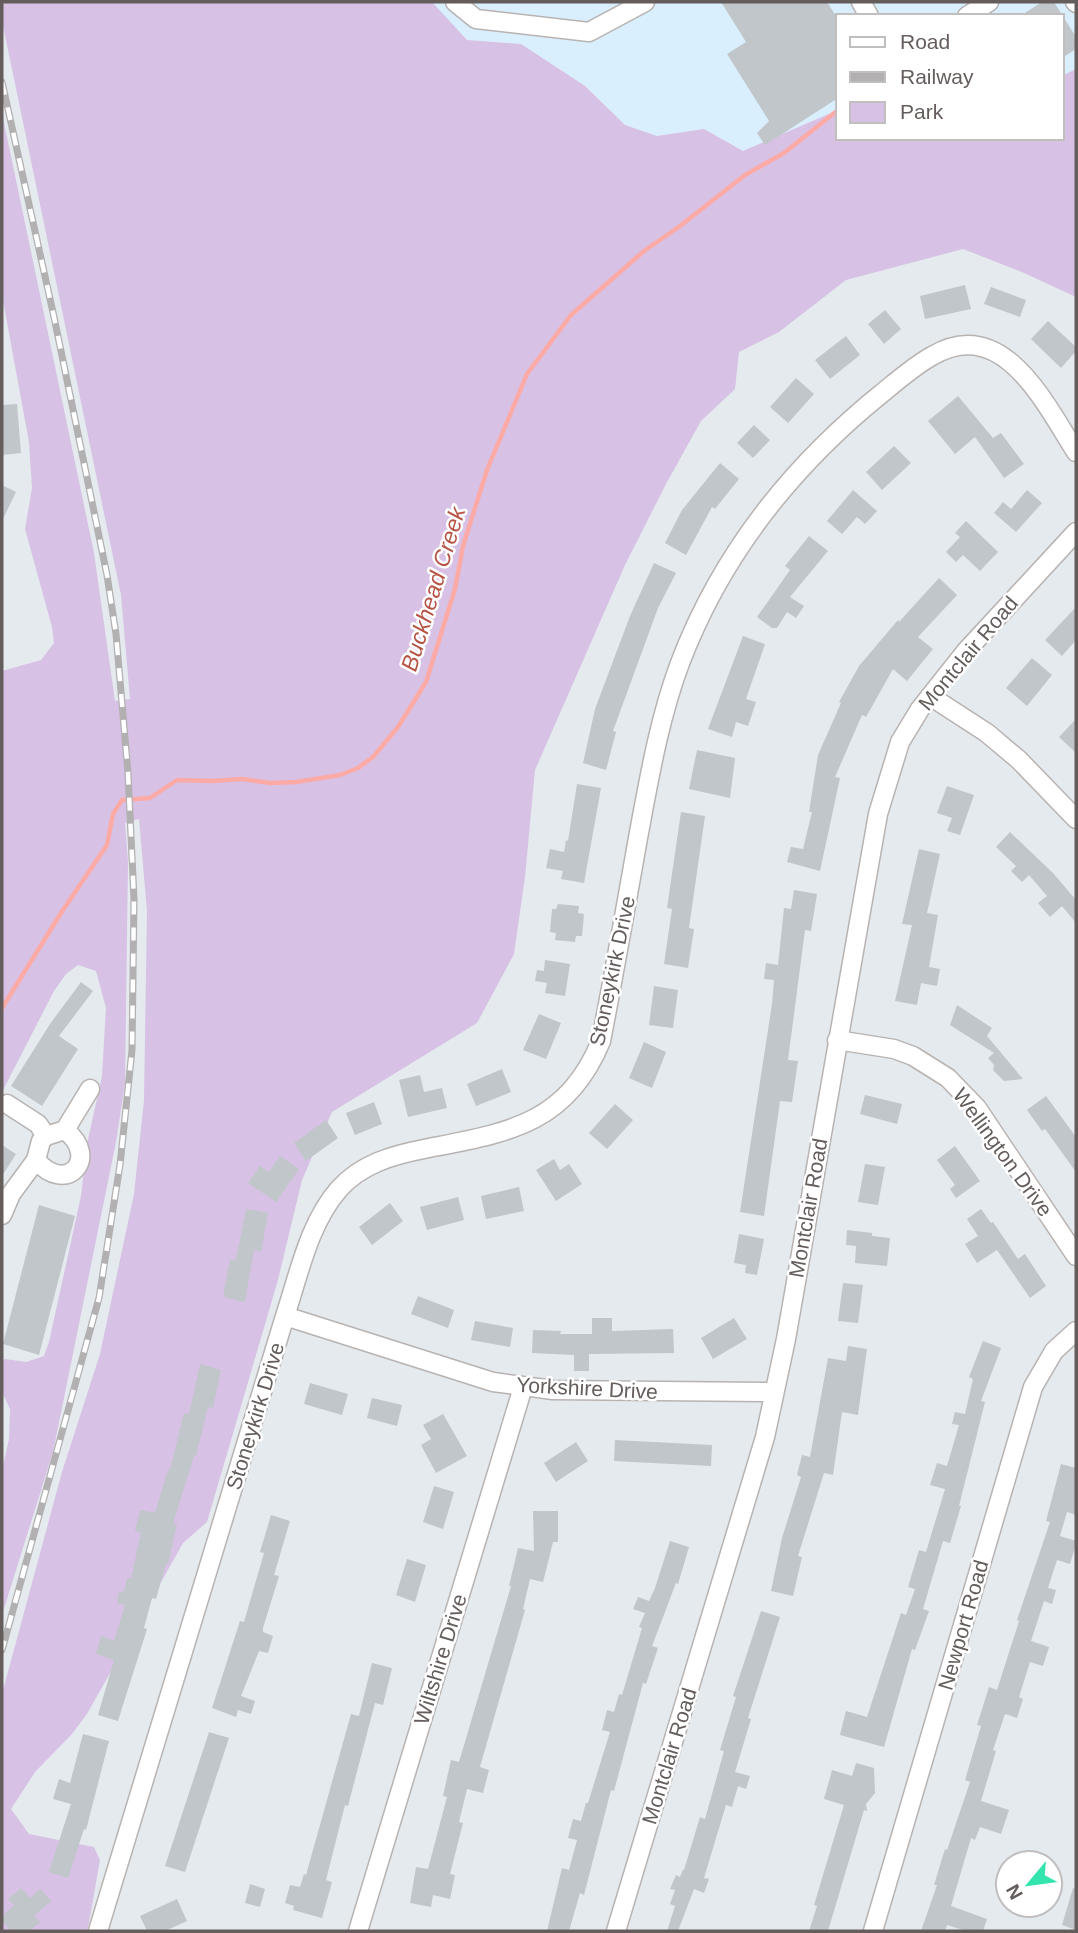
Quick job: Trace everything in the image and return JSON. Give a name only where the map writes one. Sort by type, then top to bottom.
[{"type":"street","points":[[455,2],[476,19],[589,32],[645,2]]},
{"type":"street","points":[[970,14],[989,2]]},
{"type":"street","name":"Stoneykirk Drive","points":[[98,1931],[285,1316],[322,1212],[341,1187],[357,1174],[393,1156],[498,1135],[517,1128],[536,1119],[561,1100],[582,1078],[601,1041],[654,751],[667,701],[680,662],[701,615],[725,569],[753,526],[785,485],[850,419],[932,356],[950,348],[971,346],[999,354],[1026,375],[1076,452]]},
{"type":"street","name":"Montclair Road","points":[[616,1931],[765,1437],[786,1339],[878,814],[900,742],[930,696],[966,651],[1076,532]]},
{"type":"street","points":[[930,696],[988,733],[1019,760],[1076,819]]},
{"type":"street","name":"Wellington Drive","points":[[837,1040],[894,1049],[913,1056],[948,1078],[977,1108],[1076,1256]]},
{"type":"street","points":[[2,1214],[11,1194],[36,1160],[38,1148],[46,1136],[65,1130],[90,1089]]},
{"type":"street","points":[[7,1104],[38,1124],[46,1136]]},
{"type":"street","points":[[36,1160],[55,1175],[69,1173],[75,1169],[81,1157],[81,1150],[79,1143],[65,1130]]},
{"type":"street","name":"Yorkshire Drive","points":[[285,1316],[493,1381],[523,1387],[553,1390],[774,1392]]},
{"type":"street","name":"Newport Road","points":[[873,1931],[1033,1387],[1054,1352],[1076,1331]]},
{"type":"street","name":"Wiltshire Drive","points":[[358,1931],[523,1387]]},
{"type":"shaded area","points":[[432,2],[1076,2],[1076,69],[1064,75],[1064,14],[836,14],[836,111],[743,151],[704,129],[657,136],[625,125],[585,86],[521,44],[467,40]]},
{"type":"green space","points":[[2,2],[432,2],[467,40],[521,44],[585,86],[625,125],[657,136],[704,129],[743,151],[836,111],[836,140],[1064,140],[1064,75],[1076,69],[1076,297],[963,249],[846,280],[779,332],[739,352],[735,389],[701,421],[666,484],[625,565],[535,770],[525,877],[514,954],[477,1023],[332,1112],[302,1180],[278,1280],[207,1522],[183,1543],[87,1714],[72,1734],[35,1772],[11,1809],[29,1834],[94,1847],[100,1860],[86,1931],[2,1931],[2,1694],[62,1472],[100,1354],[134,1194],[144,1100],[147,911],[139,819],[125,823],[128,862],[125,1083],[116,1142],[53,1452],[2,1615],[2,1470],[9,1439],[10,1409],[2,1392],[2,1361],[5,1359],[26,1362],[44,1356],[49,1342],[81,1196],[87,1144],[102,1076],[106,1008],[96,971],[78,965],[66,974],[54,991],[2,1092],[2,671],[41,660],[54,643],[25,529],[32,488],[29,442],[2,295],[2,113],[94,553],[115,701],[130,699],[121,595],[2,21]]},
{"type":"building","points":[[721,2],[827,2],[836,16],[836,99],[765,145],[757,133],[769,121],[727,54],[746,42]]},
{"type":"building","points":[[1042,2],[1054,2],[1062,14],[1023,14]]},
{"type":"building","points":[[1064,18],[1076,37],[1076,49],[1064,57]]},
{"type":"building","points":[[965,285],[971,309],[925,319],[920,296]]},
{"type":"building","points":[[991,287],[1026,300],[1020,317],[984,304]]},
{"type":"building","points":[[885,310],[901,329],[884,344],[868,324]]},
{"type":"building","points":[[1048,321],[1076,347],[1076,351],[1061,368],[1031,339]]},
{"type":"building","points":[[846,336],[860,355],[830,379],[815,360]]},
{"type":"building","points":[[796,378],[814,394],[788,423],[770,407]]},
{"type":"building","points":[[958,396],[993,438],[1001,433],[1024,464],[1004,478],[975,437],[955,454],[928,421]]},
{"type":"building","points":[[17,404],[21,453],[2,455],[2,405]]},
{"type":"building","points":[[754,425],[770,440],[753,458],[737,443]]},
{"type":"building","points":[[894,446],[911,463],[882,490],[866,472]]},
{"type":"building","points":[[720,463],[739,479],[715,509],[712,507],[686,555],[665,543],[682,510]]},
{"type":"building","points":[[2,485],[16,492],[2,521]]},
{"type":"building","points":[[853,490],[877,511],[865,524],[857,517],[842,534],[827,521]]},
{"type":"building","points":[[1027,490],[1042,503],[1016,532],[994,513],[1003,502],[1011,509]]},
{"type":"building","points":[[966,521],[998,552],[980,571],[963,555],[956,562],[946,552],[960,537],[955,533]]},
{"type":"building","points":[[809,536],[828,551],[790,597],[804,606],[796,618],[787,612],[777,628],[772,628],[757,617],[790,570],[785,566]]},
{"type":"building","points":[[654,563],[676,573],[658,608],[613,731],[616,732],[606,770],[583,763],[595,709],[630,616]]},
{"type":"building","points":[[939,578],[957,595],[918,637],[933,649],[907,681],[893,669],[866,717],[862,715],[835,777],[840,778],[820,871],[787,862],[791,847],[803,849],[812,812],[809,812],[818,755],[841,703],[839,702],[859,666]]},
{"type":"building","points":[[1076,607],[1076,640],[1062,656],[1045,640]]},
{"type":"building","points":[[743,636],[765,644],[746,699],[756,702],[748,726],[736,722],[732,737],[708,729]]},
{"type":"building","points":[[1032,658],[1052,675],[1027,706],[1006,688]]},
{"type":"building","points":[[1076,719],[1076,753],[1059,737]]},
{"type":"building","points":[[697,750],[735,758],[730,798],[689,789]]},
{"type":"building","points":[[577,784],[601,788],[584,883],[561,879],[563,871],[546,868],[550,849],[564,852]]},
{"type":"building","points":[[947,786],[974,795],[960,835],[947,831],[952,818],[937,813]]},
{"type":"building","points":[[681,812],[705,816],[689,928],[694,929],[688,968],[664,964],[672,909],[667,908]]},
{"type":"building","points":[[1010,832],[1053,873],[1076,900],[1076,923],[1062,906],[1050,917],[1038,903],[1047,896],[1029,875],[1022,882],[1011,871],[1016,866],[996,847]]},
{"type":"building","points":[[919,849],[940,854],[927,913],[938,915],[929,967],[940,969],[937,986],[921,983],[917,1005],[895,1001],[912,925],[902,924]]},
{"type":"building","points":[[794,890],[817,894],[811,931],[805,930],[788,1060],[798,1061],[792,1102],[780,1101],[764,1216],[740,1212],[772,1004],[774,980],[764,979],[766,963],[778,965],[784,908],[791,909]]},
{"type":"building","points":[[558,904],[579,906],[578,913],[584,914],[582,936],[576,936],[575,942],[555,940],[556,933],[550,932],[552,909],[556,909]]},
{"type":"building","points":[[545,960],[570,964],[565,996],[545,993],[547,983],[535,981],[537,970],[544,971]]},
{"type":"building","points":[[81,982],[93,991],[59,1036],[78,1049],[42,1106],[11,1086],[50,1024]]},
{"type":"building","points":[[654,986],[678,990],[673,1028],[649,1025]]},
{"type":"building","points":[[957,1005],[992,1028],[987,1036],[1023,1079],[1004,1081],[993,1070],[994,1065],[988,1058],[994,1053],[950,1025]]},
{"type":"building","points":[[539,1014],[561,1023],[546,1059],[523,1050]]},
{"type":"building","points":[[644,1042],[666,1052],[652,1088],[629,1078]]},
{"type":"building","points":[[502,1069],[511,1092],[476,1106],[467,1084]]},
{"type":"building","points":[[420,1075],[424,1092],[442,1088],[447,1108],[408,1117],[399,1080]]},
{"type":"building","points":[[865,1095],[902,1104],[897,1124],[860,1114]]},
{"type":"building","points":[[1046,1096],[1076,1137],[1076,1172],[1045,1129],[1042,1131],[1027,1110]]},
{"type":"building","points":[[374,1102],[382,1124],[355,1135],[346,1113]]},
{"type":"building","points":[[615,1104],[633,1120],[607,1149],[589,1133]]},
{"type":"building","points":[[326,1120],[338,1138],[306,1161],[294,1143]]},
{"type":"building","points":[[2,1145],[16,1154],[2,1176]]},
{"type":"building","points":[[955,1146],[980,1181],[956,1198],[950,1189],[955,1185],[937,1160]]},
{"type":"building","points":[[280,1156],[299,1169],[276,1202],[248,1183],[260,1166],[269,1172]]},
{"type":"building","points":[[554,1159],[560,1170],[569,1164],[582,1184],[556,1201],[536,1170]]},
{"type":"building","points":[[865,1164],[885,1167],[878,1205],[858,1202]]},
{"type":"building","points":[[519,1187],[524,1211],[486,1219],[481,1196]]},
{"type":"building","points":[[458,1197],[464,1220],[427,1230],[420,1207]]},
{"type":"building","points":[[390,1203],[403,1221],[372,1245],[359,1227]]},
{"type":"building","points":[[39,1205],[75,1216],[39,1355],[3,1344]]},
{"type":"building","points":[[246,1209],[268,1213],[261,1252],[254,1250],[245,1302],[223,1297],[230,1259],[236,1260]]},
{"type":"building","points":[[981,1209],[1018,1259],[1025,1254],[1046,1286],[1030,1298],[997,1250],[977,1263],[965,1244],[978,1236],[967,1219]]},
{"type":"building","points":[[847,1230],[890,1238],[887,1266],[855,1263],[856,1246],[846,1245]]},
{"type":"building","points":[[739,1234],[764,1239],[757,1275],[745,1273],[746,1265],[734,1263]]},
{"type":"building","points":[[843,1283],[863,1285],[858,1323],[838,1321]]},
{"type":"building","points":[[418,1296],[454,1310],[448,1328],[411,1314]]},
{"type":"building","points":[[592,1318],[612,1318],[612,1331],[673,1329],[674,1353],[589,1354],[589,1371],[574,1371],[574,1355],[532,1353],[533,1330],[561,1331],[560,1334],[592,1334]]},
{"type":"building","points":[[734,1318],[747,1339],[713,1359],[701,1338]]},
{"type":"building","points":[[475,1321],[513,1328],[510,1347],[471,1340]]},
{"type":"building","points":[[983,1341],[1001,1348],[981,1401],[985,1402],[961,1506],[950,1543],[943,1541],[923,1609],[929,1611],[915,1650],[912,1649],[884,1747],[840,1735],[846,1711],[867,1717],[901,1613],[906,1615],[915,1589],[908,1587],[919,1550],[926,1552],[945,1489],[930,1485],[937,1463],[947,1466],[959,1425],[952,1424],[955,1412],[965,1414],[973,1379],[969,1377]]},
{"type":"building","points":[[848,1346],[867,1349],[858,1415],[842,1412],[833,1475],[824,1473],[798,1556],[802,1557],[793,1596],[771,1591],[782,1538],[801,1477],[797,1475],[802,1455],[810,1457],[828,1358],[846,1361]]},
{"type":"building","points":[[200,1364],[221,1370],[213,1408],[208,1407],[196,1456],[173,1523],[177,1524],[168,1564],[156,1599],[152,1598],[144,1628],[147,1629],[118,1721],[98,1715],[114,1660],[96,1654],[101,1636],[114,1641],[125,1605],[117,1603],[119,1592],[124,1591],[127,1578],[131,1579],[141,1532],[135,1531],[140,1510],[155,1513],[168,1469],[170,1470],[184,1413],[189,1414]]},
{"type":"building","points":[[310,1383],[348,1394],[342,1415],[304,1404]]},
{"type":"building","points":[[372,1398],[402,1405],[397,1426],[367,1418]]},
{"type":"building","points":[[443,1414],[467,1456],[436,1473],[421,1445],[431,1439],[423,1425]]},
{"type":"building","points":[[615,1440],[712,1445],[711,1466],[614,1461]]},
{"type":"building","points":[[576,1442],[588,1461],[556,1482],[544,1463]]},
{"type":"building","points":[[1061,1464],[1076,1468],[1076,1515],[1067,1512],[1060,1536],[1076,1541],[1076,1544],[1070,1564],[1057,1560],[1048,1588],[1056,1590],[1052,1604],[1044,1601],[1031,1641],[1049,1647],[1043,1666],[1030,1662],[1019,1697],[1023,1699],[1017,1718],[1005,1714],[993,1750],[996,1751],[981,1801],[1009,1810],[1001,1834],[980,1827],[975,1840],[971,1838],[951,1906],[987,1919],[983,1931],[966,1931],[947,1925],[945,1931],[921,1931],[937,1885],[934,1885],[945,1849],[947,1850],[970,1782],[965,1780],[981,1726],[977,1725],[989,1687],[997,1690],[1050,1522],[1046,1521]]},
{"type":"building","points":[[434,1486],[454,1492],[443,1529],[423,1522]]},
{"type":"building","points":[[533,1511],[558,1511],[558,1542],[553,1542],[543,1582],[530,1579],[523,1609],[525,1610],[480,1767],[489,1770],[483,1793],[467,1789],[459,1822],[463,1823],[450,1874],[455,1875],[450,1899],[433,1895],[431,1907],[410,1903],[416,1867],[428,1869],[447,1797],[443,1796],[451,1760],[459,1762],[511,1586],[518,1548],[534,1551]]},
{"type":"building","points":[[271,1515],[290,1521],[274,1575],[279,1576],[263,1628],[263,1632],[273,1636],[268,1653],[259,1651],[241,1696],[255,1701],[251,1714],[238,1710],[236,1717],[212,1708],[240,1621],[244,1622],[264,1553],[260,1552]]},
{"type":"building","points":[[670,1541],[689,1547],[678,1584],[676,1583],[652,1646],[658,1648],[646,1684],[643,1683],[614,1791],[611,1790],[584,1895],[580,1893],[569,1931],[547,1931],[562,1868],[569,1870],[577,1840],[568,1838],[573,1819],[581,1821],[610,1732],[602,1730],[607,1710],[614,1712],[619,1694],[622,1695],[642,1628],[639,1627],[645,1613],[633,1609],[638,1597],[649,1601]]},
{"type":"building","points":[[407,1559],[426,1565],[415,1602],[396,1595]]},
{"type":"building","points":[[761,1611],[780,1617],[748,1718],[751,1719],[735,1772],[750,1776],[746,1789],[738,1786],[732,1807],[726,1805],[704,1878],[709,1879],[704,1893],[694,1889],[678,1931],[667,1931],[675,1906],[670,1904],[675,1890],[670,1889],[676,1875],[680,1877],[684,1870],[700,1817],[705,1819],[724,1751],[720,1750],[736,1697],[733,1696]]},
{"type":"building","points":[[372,1663],[392,1668],[383,1705],[375,1703],[348,1806],[345,1805],[326,1880],[332,1882],[322,1918],[293,1910],[294,1906],[285,1903],[290,1885],[300,1887],[304,1874],[306,1875],[351,1714],[359,1716]]},
{"type":"building","points":[[209,1732],[229,1738],[185,1872],[165,1866]]},
{"type":"building","points":[[83,1734],[109,1741],[86,1830],[84,1829],[68,1878],[49,1872],[71,1804],[53,1799],[59,1779],[70,1783]]},
{"type":"building","points":[[856,1763],[874,1768],[875,1793],[866,1804],[867,1811],[864,1810],[828,1931],[809,1931],[817,1906],[814,1905],[844,1805],[824,1799],[832,1770],[852,1776]]},
{"type":"building","points":[[250,1884],[265,1889],[260,1907],[245,1903]]},
{"type":"building","points":[[21,1888],[30,1898],[40,1889],[51,1901],[34,1916],[40,1922],[29,1931],[11,1931],[2,1921],[2,1916],[14,1905],[8,1899]]},
{"type":"building","points":[[1073,1888],[1076,1889],[1076,1930],[1062,1925]]},
{"type":"building","points":[[177,1899],[187,1921],[165,1931],[147,1931],[140,1916]]},
{"type":"waterway","name":"Buckhead Creek","points":[[2,1008],[107,845],[113,814],[122,800],[150,798],[177,780],[242,779],[270,783],[340,775],[358,768],[373,757],[398,727],[426,682],[455,589],[463,546],[487,470],[527,374],[571,315],[644,251],[745,175],[784,153],[836,112]]},
{"type":"railway","points":[[2,82],[107,575],[116,634],[128,773],[134,899],[132,1050],[120,1165],[99,1298],[2,1650]]}]
